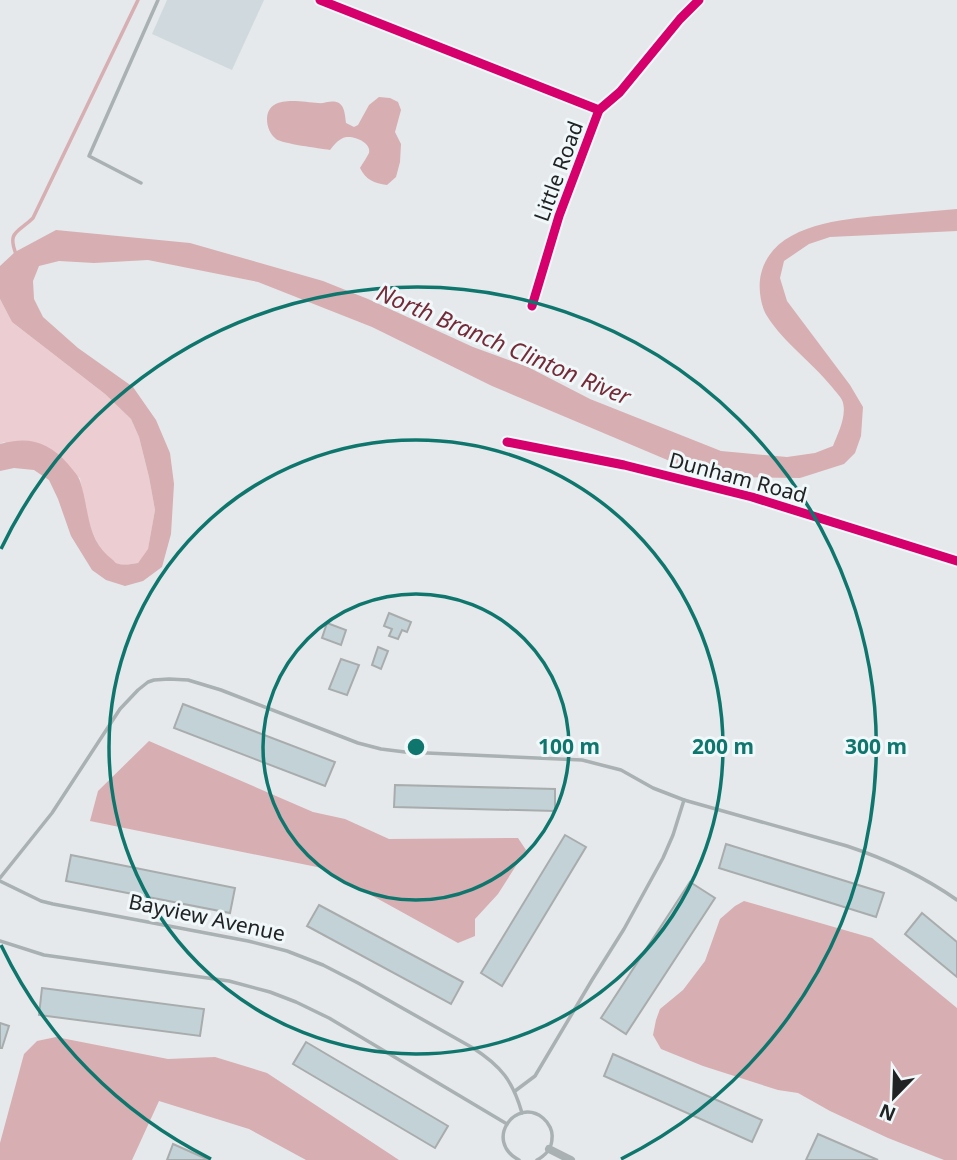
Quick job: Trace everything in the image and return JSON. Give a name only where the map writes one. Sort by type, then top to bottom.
[{"type":"street","points":[[320,0],[599,110]]},
{"type":"street","name":"Little Road","points":[[532,306],[559,216],[599,110],[620,92],[699,0]]},
{"type":"street","name":"Dunham Road","points":[[507,442],[624,466],[752,497],[957,561]]},
{"type":"street","points":[[550,1149],[571,1160]]},
{"type":"lane","points":[[141,183],[89,156],[158,0]]},
{"type":"lane","points":[[0,880],[52,813],[125,703],[148,682],[179,679],[201,684],[330,733],[382,749],[593,762],[621,770],[653,788],[684,800],[872,854],[930,882],[957,900]]},
{"type":"lane","points":[[515,1091],[536,1076],[624,929],[663,858],[684,800]]},
{"type":"lane","name":"Bayview Avenue","points":[[0,880],[53,904],[259,943],[305,957],[358,983],[495,1063],[511,1082],[522,1113]]},
{"type":"lane","points":[[0,941],[44,955],[229,981],[270,992],[329,1018],[507,1124]]},
{"type":"lane","points":[[519,1160],[506,1150],[503,1134],[514,1117],[529,1112],[540,1116],[549,1125],[552,1137],[550,1149],[537,1160]]},
{"type":"lane","points":[[504,1160],[510,1154]]},
{"type":"shaded area","points":[[167,0],[264,0],[232,70],[152,34]]},
{"type":"shaded area","points":[[379,97],[398,102],[401,110],[395,132],[401,144],[400,162],[396,177],[387,185],[371,180],[362,172],[360,168],[369,149],[360,140],[343,138],[330,150],[280,141],[268,128],[269,111],[273,106],[286,101],[339,103],[344,109],[346,123],[354,127],[358,125],[369,105]]},
{"type":"shaded area","name":"North Branch Clinton River","points":[[957,209],[957,231],[830,237],[809,244],[784,261],[780,278],[787,301],[850,385],[863,407],[861,436],[855,453],[844,464],[800,478],[733,477],[684,467],[492,386],[372,327],[258,282],[148,260],[94,263],[59,261],[39,266],[33,281],[34,299],[43,317],[78,348],[133,387],[156,420],[170,453],[174,484],[171,534],[162,567],[143,581],[125,586],[106,580],[92,570],[71,536],[49,480],[34,470],[14,468],[0,471],[0,444],[29,441],[45,445],[60,456],[78,477],[92,530],[108,556],[116,563],[127,565],[138,563],[148,549],[155,510],[139,437],[131,419],[105,394],[12,322],[0,299],[0,266],[15,252],[56,230],[190,243],[323,281],[473,347],[528,367],[590,399],[721,451],[787,457],[815,453],[833,446],[842,423],[844,405],[832,387],[782,335],[765,312],[760,284],[768,257],[780,244],[795,234],[832,222]]},
{"type":"shaded area","points":[[0,299],[12,322],[105,394],[131,419],[139,437],[155,510],[148,550],[138,563],[116,563],[100,548],[90,525],[80,478],[4,442],[0,444]]},
{"type":"shaded area","points":[[149,741],[313,812],[345,819],[389,839],[518,838],[526,850],[498,894],[475,919],[475,936],[458,943],[322,868],[90,821],[98,791]]},
{"type":"shaded area","points":[[744,901],[872,938],[957,1008],[957,1160],[944,1160],[888,1138],[798,1093],[778,1090],[703,1066],[661,1049],[653,1035],[660,1009],[683,990],[705,961],[720,919]]},
{"type":"shaded area","points":[[56,1037],[168,1059],[215,1057],[267,1073],[399,1160],[306,1160],[249,1129],[159,1101],[132,1160],[0,1160],[0,1143],[24,1054],[37,1041]]},
{"type":"building","points":[[389,613],[411,622],[407,632],[402,630],[398,639],[389,636],[392,629],[384,626]]},
{"type":"building","points":[[327,623],[346,630],[341,645],[322,638]]},
{"type":"building","points":[[378,647],[388,651],[381,669],[372,665]]},
{"type":"building","points":[[341,659],[359,665],[347,695],[329,689]]},
{"type":"building","points":[[183,704],[335,762],[325,786],[174,728]]},
{"type":"building","points":[[395,785],[555,789],[555,811],[394,807]]},
{"type":"building","points":[[565,835],[586,847],[502,986],[481,973]]},
{"type":"building","points":[[726,844],[884,893],[876,917],[719,868]]},
{"type":"building","points":[[71,855],[235,888],[230,913],[66,881]]},
{"type":"building","points":[[690,882],[715,898],[626,1034],[601,1018]]},
{"type":"building","points":[[319,905],[463,982],[451,1004],[307,926]]},
{"type":"building","points":[[922,913],[957,942],[957,977],[905,934]]},
{"type":"building","points":[[42,988],[204,1009],[200,1036],[39,1015]]},
{"type":"building","points":[[0,1023],[9,1026],[2,1048],[0,1048]]},
{"type":"building","points":[[306,1042],[448,1126],[435,1148],[293,1064]]},
{"type":"building","points":[[613,1054],[762,1120],[752,1142],[604,1076]]},
{"type":"building","points":[[818,1134],[878,1160],[806,1160]]},
{"type":"building","points":[[173,1144],[209,1160],[167,1160]]},
{"type":"waterway","points":[[16,254],[13,236],[33,218],[138,0]]},
{"type":"cycle path","points":[[320,0],[599,110]]},
{"type":"cycle path","points":[[532,306],[559,216],[599,110],[620,92],[699,0]]},
{"type":"cycle path","points":[[507,442],[624,465],[752,497],[957,561]]}]
